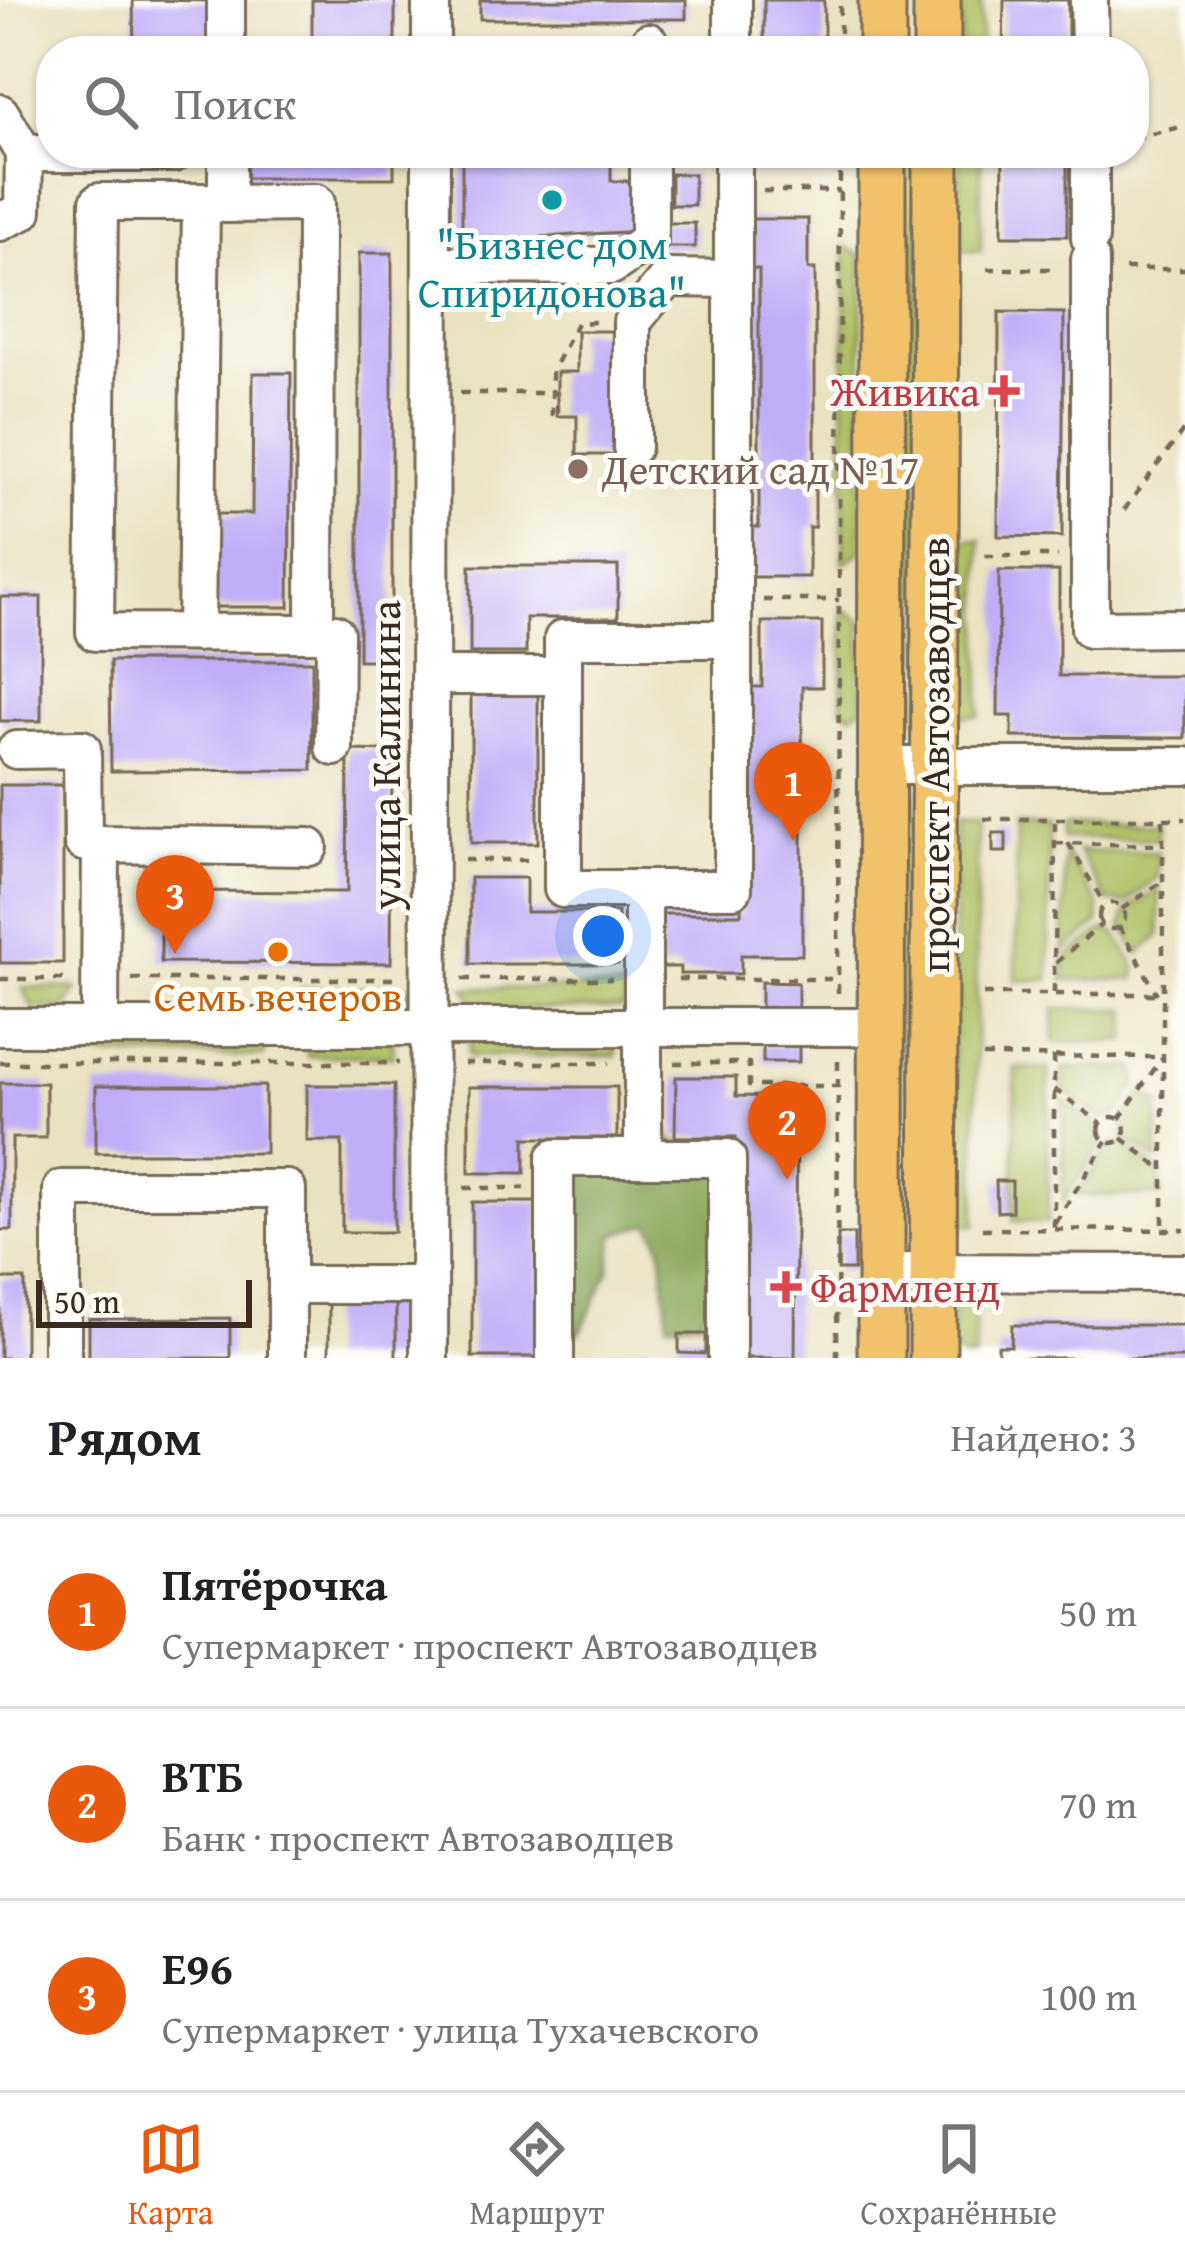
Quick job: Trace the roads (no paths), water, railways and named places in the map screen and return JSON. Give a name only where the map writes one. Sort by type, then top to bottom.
[{"type":"main road","points":[[882,0],[882,36]]},
{"type":"main road","points":[[937,0],[937,36]]},
{"type":"main road","name":"проспект Автозаводцев","points":[[881,1358],[882,1272],[859,1027],[881,766],[882,168]]},
{"type":"main road","name":"проспект Автозаводцев","points":[[933,1358],[937,168]]},
{"type":"street","points":[[226,0],[226,36]]},
{"type":"street","points":[[431,0],[431,36]]},
{"type":"street","points":[[733,0],[733,36]]},
{"type":"street","points":[[1089,0],[1090,36]]},
{"type":"street","points":[[0,113],[24,153],[23,211],[0,222]]},
{"type":"street","points":[[24,153],[36,153]]},
{"type":"street","points":[[196,633],[214,203],[222,168]]},
{"type":"street","name":"улица Калинина","points":[[429,1358],[431,168]]},
{"type":"street","points":[[431,265],[611,266],[649,240],[649,168]]},
{"type":"street","points":[[733,168],[733,279],[733,600],[733,639],[733,889],[563,889],[563,639],[733,639]]},
{"type":"street","points":[[1090,168],[1090,629],[1185,628]]},
{"type":"street","points":[[315,634],[316,203],[99,202],[95,632],[315,634],[335,634],[334,747]]},
{"type":"street","points":[[632,448],[632,322],[668,278],[733,279]]},
{"type":"street","points":[[430,676],[563,676]]},
{"type":"street","points":[[16,750],[82,749],[83,842],[309,847]]},
{"type":"street","points":[[881,766],[1185,766]]},
{"type":"street","points":[[100,1027],[101,844]]},
{"type":"street","points":[[643,889],[643,979],[655,1051],[643,1158]]},
{"type":"street","points":[[0,1027],[100,1027],[429,1045],[655,1051],[859,1027]]},
{"type":"street","points":[[554,1358],[554,1158],[643,1158],[727,1158],[727,1358]]},
{"type":"street","points":[[62,1358],[62,1189],[287,1189],[287,1358]]},
{"type":"street","points":[[882,1272],[1185,1273]]},
{"type":"street","points":[[287,1285],[429,1285]]},
{"type":"place","name":"\"Бизнес дом Спиридонова\"","points":[[552,200]]},
{"type":"place","name":"Живика","points":[[1004,391]]},
{"type":"place","name":"Детский сад №17","points":[[578,469]]},
{"type":"place","name":"Пятёрочка","points":[[793,841]]},
{"type":"place","name":"Семь вечеров","points":[[278,952]]},
{"type":"place","name":"E96","points":[[175,954]]},
{"type":"place","name":"ВТБ","points":[[787,1180]]},
{"type":"place","name":"Фармленд","points":[[786,1287]]}]
